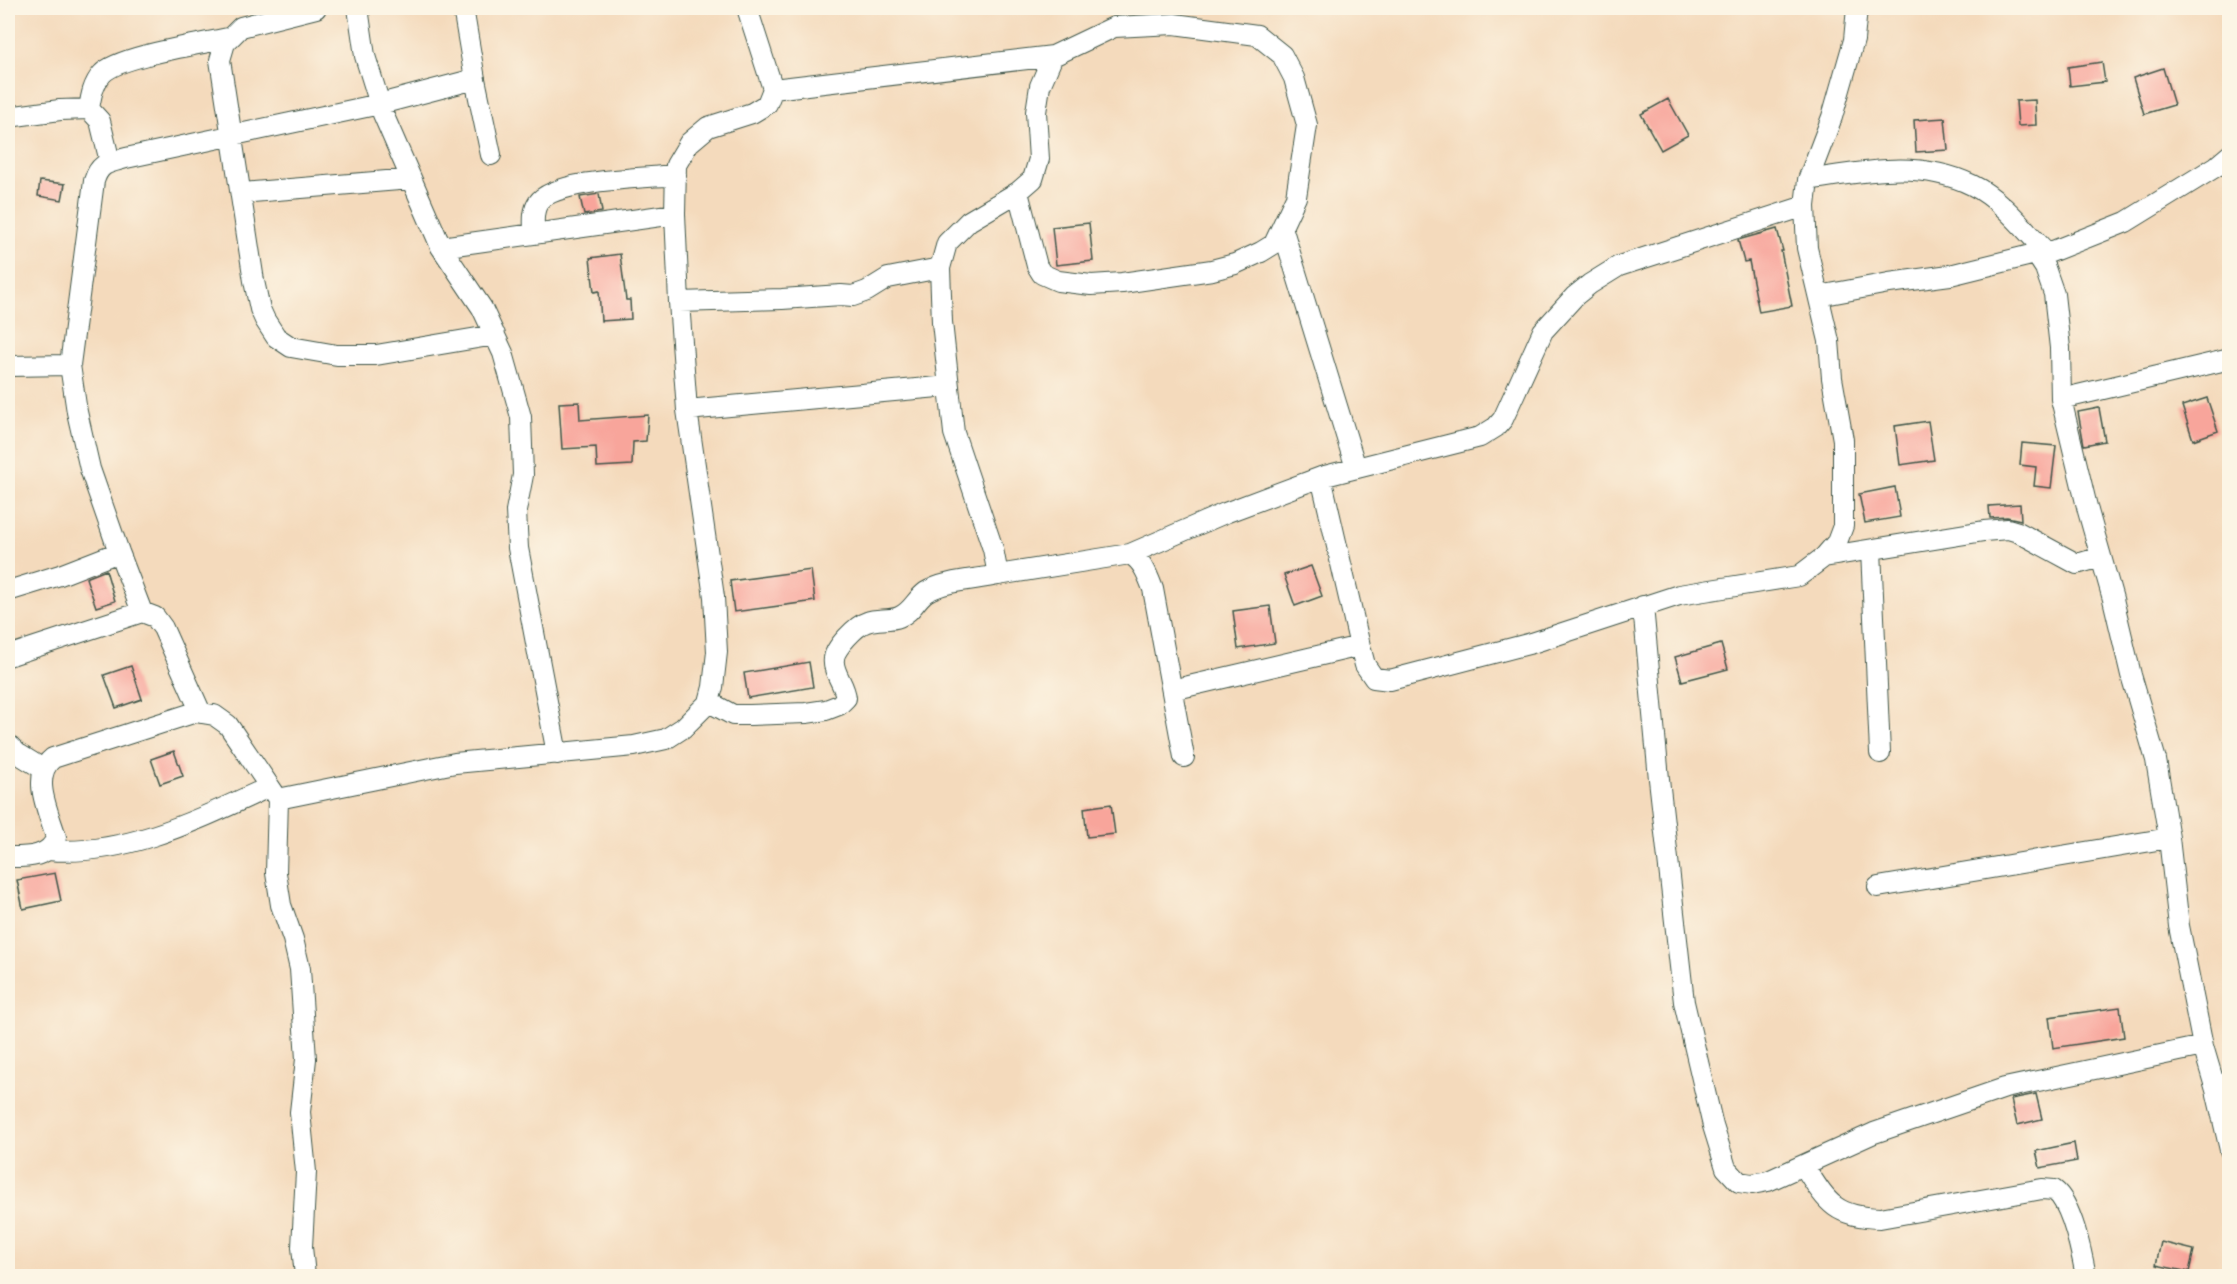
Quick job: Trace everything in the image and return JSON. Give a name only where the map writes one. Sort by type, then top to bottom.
[{"type":"street","points":[[89,109],[94,86],[102,73],[111,67],[140,57],[228,38],[241,27],[316,8]]},
{"type":"street","points":[[358,8],[365,56],[380,104],[441,248],[482,308],[495,335],[503,353],[521,417],[523,475],[516,511],[518,548],[556,754]]},
{"type":"street","points":[[463,8],[491,155]]},
{"type":"street","points":[[8,857],[35,855],[48,850],[70,852],[101,848],[155,835],[274,793],[455,763],[634,746],[666,739],[683,728],[709,702],[714,687],[717,652],[714,597],[687,410],[675,214],[676,165],[689,143],[708,127],[752,113],[767,104],[773,89],[747,8]]},
{"type":"street","points":[[1322,477],[1360,646],[1365,665],[1374,678],[1390,680],[1532,643],[1643,606],[1706,590],[1798,576],[1824,557],[1837,542],[1843,526],[1843,440],[1832,378],[1829,341],[1807,248],[1805,206],[1808,180],[1832,117],[1854,40],[1857,8]]},
{"type":"street","points":[[773,89],[1053,56],[1114,27],[1174,24],[1257,35],[1282,55],[1294,78],[1307,125],[1296,197],[1274,244],[1235,264],[1212,270],[1090,285],[1058,280],[1042,274],[1037,266],[1018,192]]},
{"type":"street","points":[[228,38],[220,60],[260,309],[276,337],[291,347],[337,356],[376,355],[495,335]]},
{"type":"street","points":[[998,575],[993,549],[954,433],[942,322],[940,267],[947,243],[969,220],[1018,192],[1032,179],[1039,159],[1036,112],[1040,86],[1053,56]]},
{"type":"street","points":[[142,612],[90,469],[77,412],[70,365],[94,181],[98,171],[110,162],[380,104],[475,79]]},
{"type":"street","points":[[8,117],[60,110],[89,109],[100,121],[110,162]]},
{"type":"street","points":[[1820,296],[1889,283],[1950,275],[2031,255],[2042,255],[2126,222],[2217,166],[2229,155]]},
{"type":"street","points":[[1808,180],[1887,168],[1940,173],[1973,186],[2002,207],[2042,255],[2054,294],[2060,348],[2061,399],[2131,675],[2156,760],[2169,838],[2179,926],[2203,1046],[2216,1090],[2229,1150]]},
{"type":"street","points":[[534,234],[534,214],[538,203],[548,194],[574,185],[676,175]]},
{"type":"street","points":[[242,193],[411,179]]},
{"type":"street","points":[[709,702],[733,715],[806,713],[826,710],[839,705],[846,698],[846,691],[833,660],[836,651],[860,626],[867,622],[897,618],[909,612],[925,593],[936,588],[998,575],[1130,554],[1225,513],[1322,477],[1480,436],[1496,427],[1503,419],[1544,331],[1575,296],[1590,284],[1619,266],[1805,206]]},
{"type":"street","points":[[441,248],[675,214]]},
{"type":"street","points":[[1282,227],[1356,468]]},
{"type":"street","points":[[679,302],[853,296],[867,291],[888,278],[940,267]]},
{"type":"street","points":[[2061,399],[2229,359]]},
{"type":"street","points":[[8,366],[70,365]]},
{"type":"street","points":[[687,410],[949,386]]},
{"type":"street","points":[[1824,557],[2008,529],[2018,532],[2077,564],[2101,557]]},
{"type":"street","points":[[1871,550],[1880,753]]},
{"type":"street","points":[[8,591],[60,575],[119,552]]},
{"type":"street","points":[[1130,554],[1137,558],[1145,570],[1153,589],[1184,757]]},
{"type":"street","points":[[1643,606],[1659,779],[1684,1002],[1713,1126],[1726,1168],[1738,1182],[1752,1185],[1768,1181],[1874,1133],[2005,1088],[2203,1046]]},
{"type":"street","points":[[8,656],[142,612],[155,616],[163,628],[201,713]]},
{"type":"street","points":[[1172,690],[1360,646]]},
{"type":"street","points":[[48,850],[56,837],[42,788],[43,769],[48,762],[58,755],[196,712],[214,715],[228,725],[274,793],[276,873],[281,905],[293,939],[300,969],[306,1059],[300,1112],[306,1172],[302,1247],[305,1276]]},
{"type":"street","points":[[8,744],[17,753],[43,769]]},
{"type":"street","points":[[1878,887],[2169,838]]},
{"type":"street","points":[[1804,1166],[1824,1198],[1839,1210],[1859,1217],[1880,1218],[2042,1189],[2054,1190],[2062,1199],[2079,1239],[2086,1276]]},
{"type":"building","points":[[2102,62],[2105,82],[2070,86],[2068,67]]},
{"type":"building","points":[[2163,68],[2174,105],[2144,114],[2133,78]]},
{"type":"building","points":[[1668,99],[1688,135],[1661,150],[1641,114]]},
{"type":"building","points":[[2035,100],[2036,125],[2018,126],[2016,101]]},
{"type":"building","points":[[1945,118],[1948,150],[1916,152],[1914,120]]},
{"type":"building","points":[[40,181],[65,184],[62,200],[38,196]]},
{"type":"building","points":[[599,194],[602,212],[584,215],[580,197]]},
{"type":"building","points":[[1089,223],[1093,261],[1056,265],[1052,227]]},
{"type":"building","points":[[1777,229],[1792,306],[1759,312],[1749,261],[1744,262],[1738,240]]},
{"type":"building","points":[[620,254],[626,300],[630,300],[631,319],[601,321],[599,291],[594,292],[590,258]]},
{"type":"building","points":[[2207,398],[2218,431],[2193,440],[2182,406]]},
{"type":"building","points":[[579,402],[580,420],[648,415],[646,441],[633,442],[632,465],[597,467],[596,447],[562,449],[559,403]]},
{"type":"building","points":[[2099,408],[2105,441],[2084,445],[2078,412]]},
{"type":"building","points":[[1928,421],[1934,460],[1900,465],[1895,426]]},
{"type":"building","points":[[2022,443],[2056,446],[2051,488],[2034,486],[2036,467],[2020,465]]},
{"type":"building","points":[[1895,487],[1900,517],[1865,523],[1859,494]]},
{"type":"building","points":[[2020,504],[2021,520],[2007,517],[1990,518],[1989,506]]},
{"type":"building","points":[[1311,566],[1322,596],[1295,606],[1284,575]]},
{"type":"building","points":[[106,570],[115,601],[96,607],[86,578]]},
{"type":"building","points":[[811,570],[815,601],[734,612],[730,581]]},
{"type":"building","points":[[1270,606],[1275,643],[1238,649],[1233,611]]},
{"type":"building","points":[[1721,644],[1728,669],[1682,681],[1675,657]]},
{"type":"building","points":[[809,662],[813,687],[748,698],[744,673]]},
{"type":"building","points":[[131,666],[142,699],[116,708],[104,675]]},
{"type":"building","points":[[174,751],[183,776],[160,784],[151,759]]},
{"type":"building","points":[[1111,804],[1115,834],[1087,837],[1084,808]]},
{"type":"building","points":[[55,873],[61,901],[23,909],[17,880]]},
{"type":"building","points":[[2120,1007],[2124,1037],[2053,1048],[2049,1017]]},
{"type":"building","points":[[2036,1094],[2042,1119],[2017,1125],[2011,1099]]},
{"type":"building","points":[[2074,1143],[2077,1161],[2040,1168],[2036,1151]]},
{"type":"building","points":[[2161,1242],[2194,1250],[2189,1272],[2156,1265]]}]
